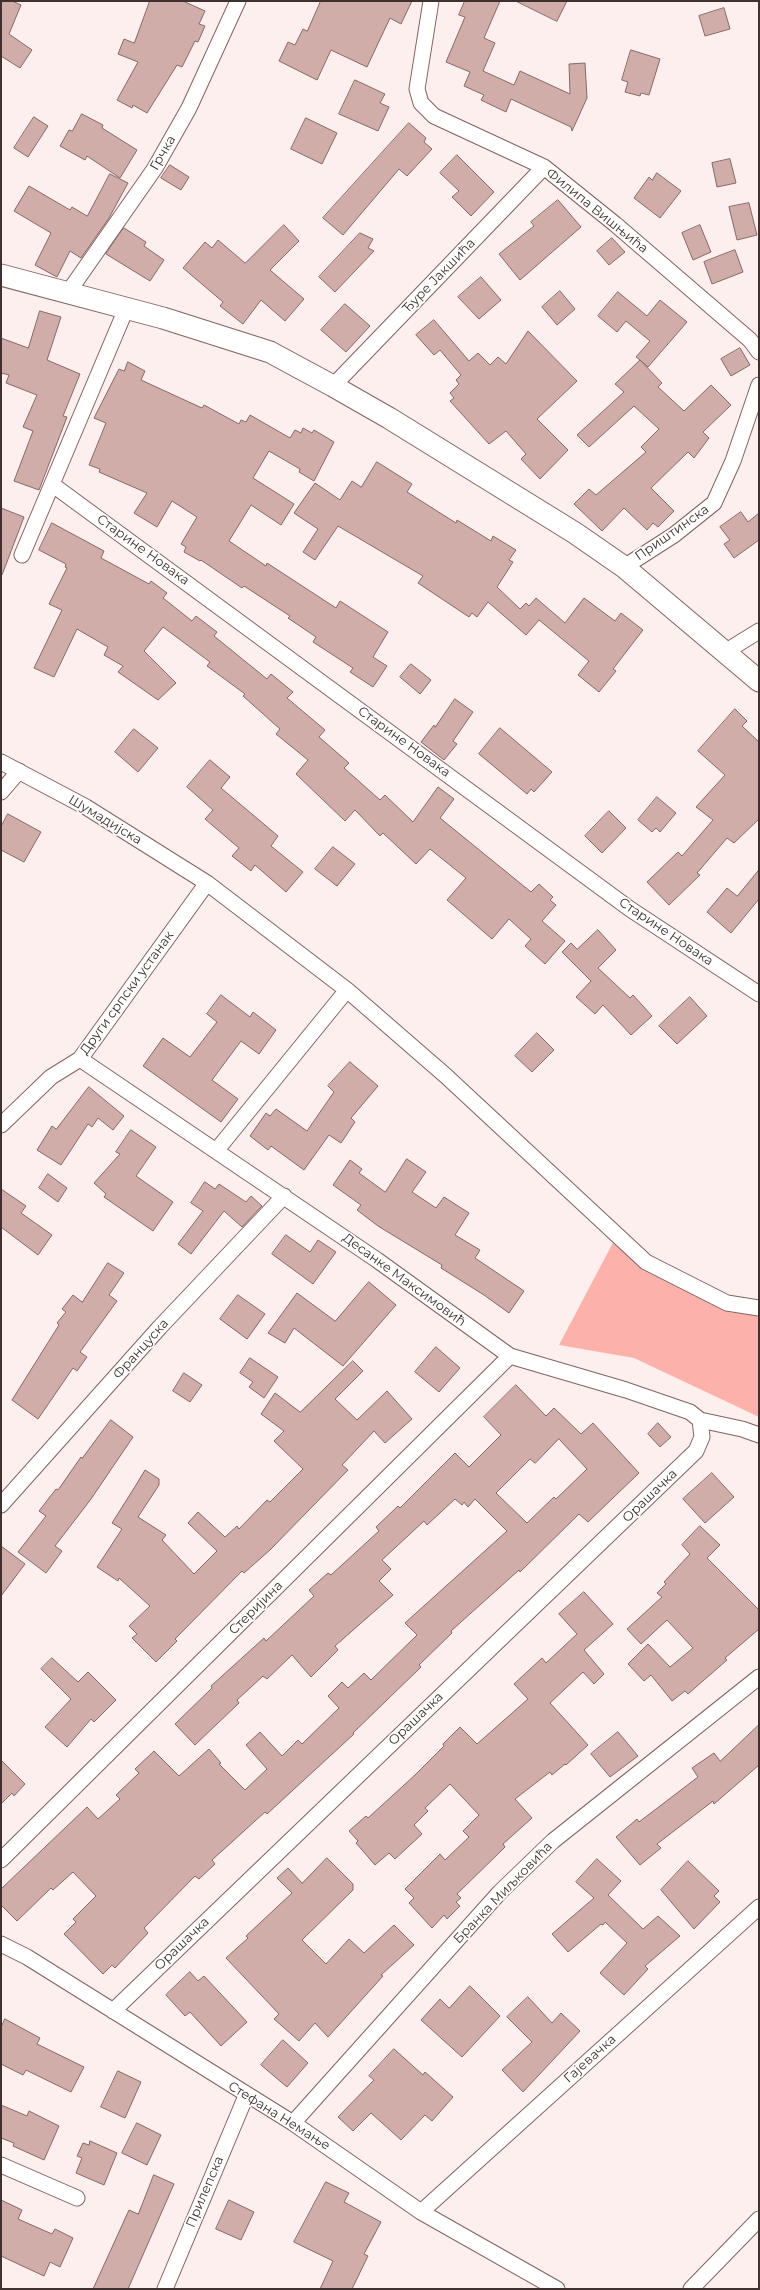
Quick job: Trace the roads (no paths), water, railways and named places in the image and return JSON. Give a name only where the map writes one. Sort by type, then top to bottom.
[{"type":"main road","points":[[1,275],[67,294],[163,318],[270,352],[396,422],[575,534],[624,567],[759,680]]},
{"type":"street","name":"Грчка","points":[[67,294],[155,168],[189,108],[238,1]]},
{"type":"street","name":"Филипа Вишњића","points":[[431,1],[417,89],[421,103],[434,116],[544,167],[615,224],[750,340],[759,352]]},
{"type":"street","name":"Ђуре Јакшића","points":[[333,386],[544,167]]},
{"type":"street","points":[[22,555],[126,309]]},
{"type":"street","name":"Приштинска","points":[[624,567],[674,535],[714,503],[731,466],[759,385]]},
{"type":"street","name":"Старине Новака","points":[[53,484],[630,909],[759,994]]},
{"type":"street","points":[[725,652],[759,631]]},
{"type":"street","name":"Шумадијска","points":[[1,762],[86,807],[207,884],[347,990],[446,1076],[646,1262],[727,1303],[759,1308]]},
{"type":"street","points":[[1,792],[19,771]]},
{"type":"street","name":"Други српски устанак","points":[[1,1125],[51,1077],[80,1058],[207,884]]},
{"type":"street","points":[[216,1151],[347,990]]},
{"type":"street","name":"Десанке Максимовић","points":[[80,1058],[284,1196],[510,1356],[626,1390],[690,1412],[700,1420],[742,1429],[759,1435]]},
{"type":"street","name":"Француска","points":[[1,1505],[160,1327],[284,1196]]},
{"type":"street","name":"Стеријина","points":[[1,1860],[510,1356]]},
{"type":"street","name":"Орашачка","points":[[113,2011],[696,1451],[702,1437],[700,1420]]},
{"type":"street","name":"Бранка Миљковића","points":[[293,2123],[500,1892],[553,1841],[759,1676]]},
{"type":"street","name":"Гајевачка","points":[[421,2212],[759,1906]]},
{"type":"street","name":"Стефана Немање","points":[[1,1944],[28,1957],[246,2096],[293,2123],[421,2212],[557,2289]]},
{"type":"street","name":"Прилепска","points":[[165,2289],[246,2096]]},
{"type":"street","points":[[1,2165],[77,2198]]},
{"type":"street","points":[[691,2289],[759,2219]]}]
